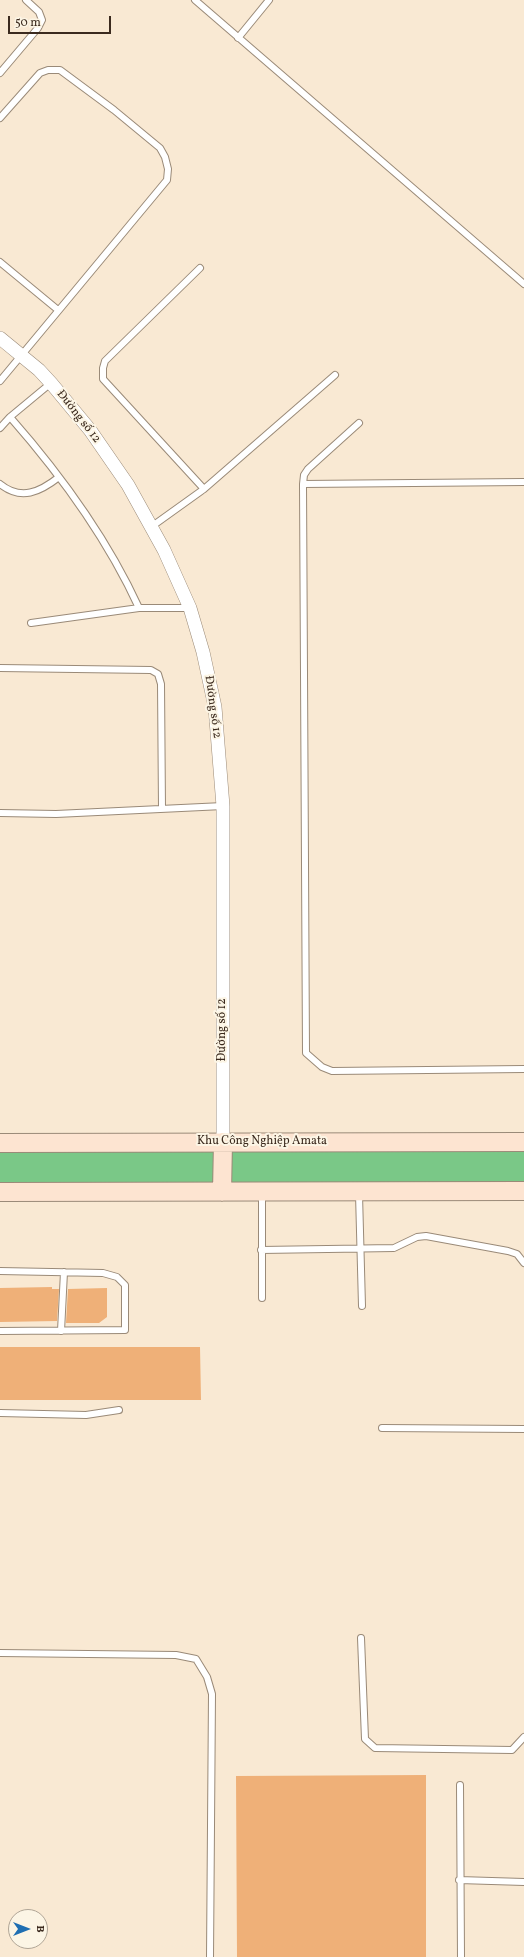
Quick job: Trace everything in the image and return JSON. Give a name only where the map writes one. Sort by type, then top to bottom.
[{"type":"street","name":"Đường số 12","points":[[0,338],[51,383],[90,430],[128,485],[164,550],[190,608],[203,652],[215,707],[223,806],[223,1142]]},
{"type":"street","points":[[222,1192],[223,1142]]},
{"type":"street","name":"Khu Công Nghiệp Amata","points":[[0,1143],[524,1142]]},
{"type":"street","points":[[0,1192],[524,1191]]},
{"type":"lane","points":[[0,73],[38,28],[42,20],[39,12],[26,0]]},
{"type":"lane","points":[[195,0],[524,284]]},
{"type":"lane","points":[[238,38],[269,0]]},
{"type":"lane","points":[[0,118],[40,72],[60,70],[126,119],[160,148],[165,157],[168,169],[167,180],[20,355],[0,381]]},
{"type":"lane","points":[[0,262],[58,310]]},
{"type":"lane","points":[[200,268],[105,361],[103,368],[103,379],[204,489]]},
{"type":"lane","points":[[151,527],[204,489],[336,375]]},
{"type":"lane","points":[[0,428],[10,417],[51,383]]},
{"type":"lane","points":[[10,417],[59,477],[87,515],[127,581],[139,608]]},
{"type":"lane","points":[[359,423],[308,469],[304,475],[303,484],[306,1052],[322,1067],[332,1071],[524,1069]]},
{"type":"lane","points":[[0,484],[9,492],[14,493],[36,491],[43,489],[59,477]]},
{"type":"lane","points":[[303,484],[524,482]]},
{"type":"lane","points":[[31,622],[139,608],[190,608]]},
{"type":"lane","points":[[0,668],[151,670],[158,674],[161,684],[162,809]]},
{"type":"lane","points":[[0,813],[56,814],[223,806]]},
{"type":"lane","points":[[262,1192],[262,1298]]},
{"type":"lane","points":[[360,1192],[362,1306]]},
{"type":"lane","points":[[261,1250],[361,1250],[394,1248],[417,1237],[426,1236],[508,1251],[517,1254],[524,1263]]},
{"type":"lane","points":[[0,1271],[103,1273],[117,1277],[125,1285],[125,1330],[0,1331]]},
{"type":"lane","points":[[61,1331],[64,1272]]},
{"type":"lane","points":[[0,1413],[86,1414],[119,1410]]},
{"type":"lane","points":[[382,1428],[524,1429]]},
{"type":"lane","points":[[361,1638],[365,1739],[375,1748],[512,1750],[524,1737]]},
{"type":"lane","points":[[0,1653],[176,1655],[196,1660],[207,1677],[212,1694],[210,1957]]},
{"type":"lane","points":[[460,1785],[459,1880],[461,1957]]},
{"type":"lane","points":[[459,1880],[524,1882]]},
{"type":"green space","points":[[218,1150],[218,1184],[0,1184],[0,1151]]},
{"type":"green space","points":[[227,1150],[524,1150],[524,1183],[227,1184]]},
{"type":"building","points":[[52,1287],[52,1289],[59,1289],[57,1321],[0,1322],[0,1288]]},
{"type":"building","points":[[107,1288],[107,1317],[99,1323],[66,1323],[68,1289]]},
{"type":"building","points":[[0,1347],[200,1347],[201,1400],[0,1400]]},
{"type":"building","points":[[426,1775],[426,1957],[237,1957],[236,1776]]}]
